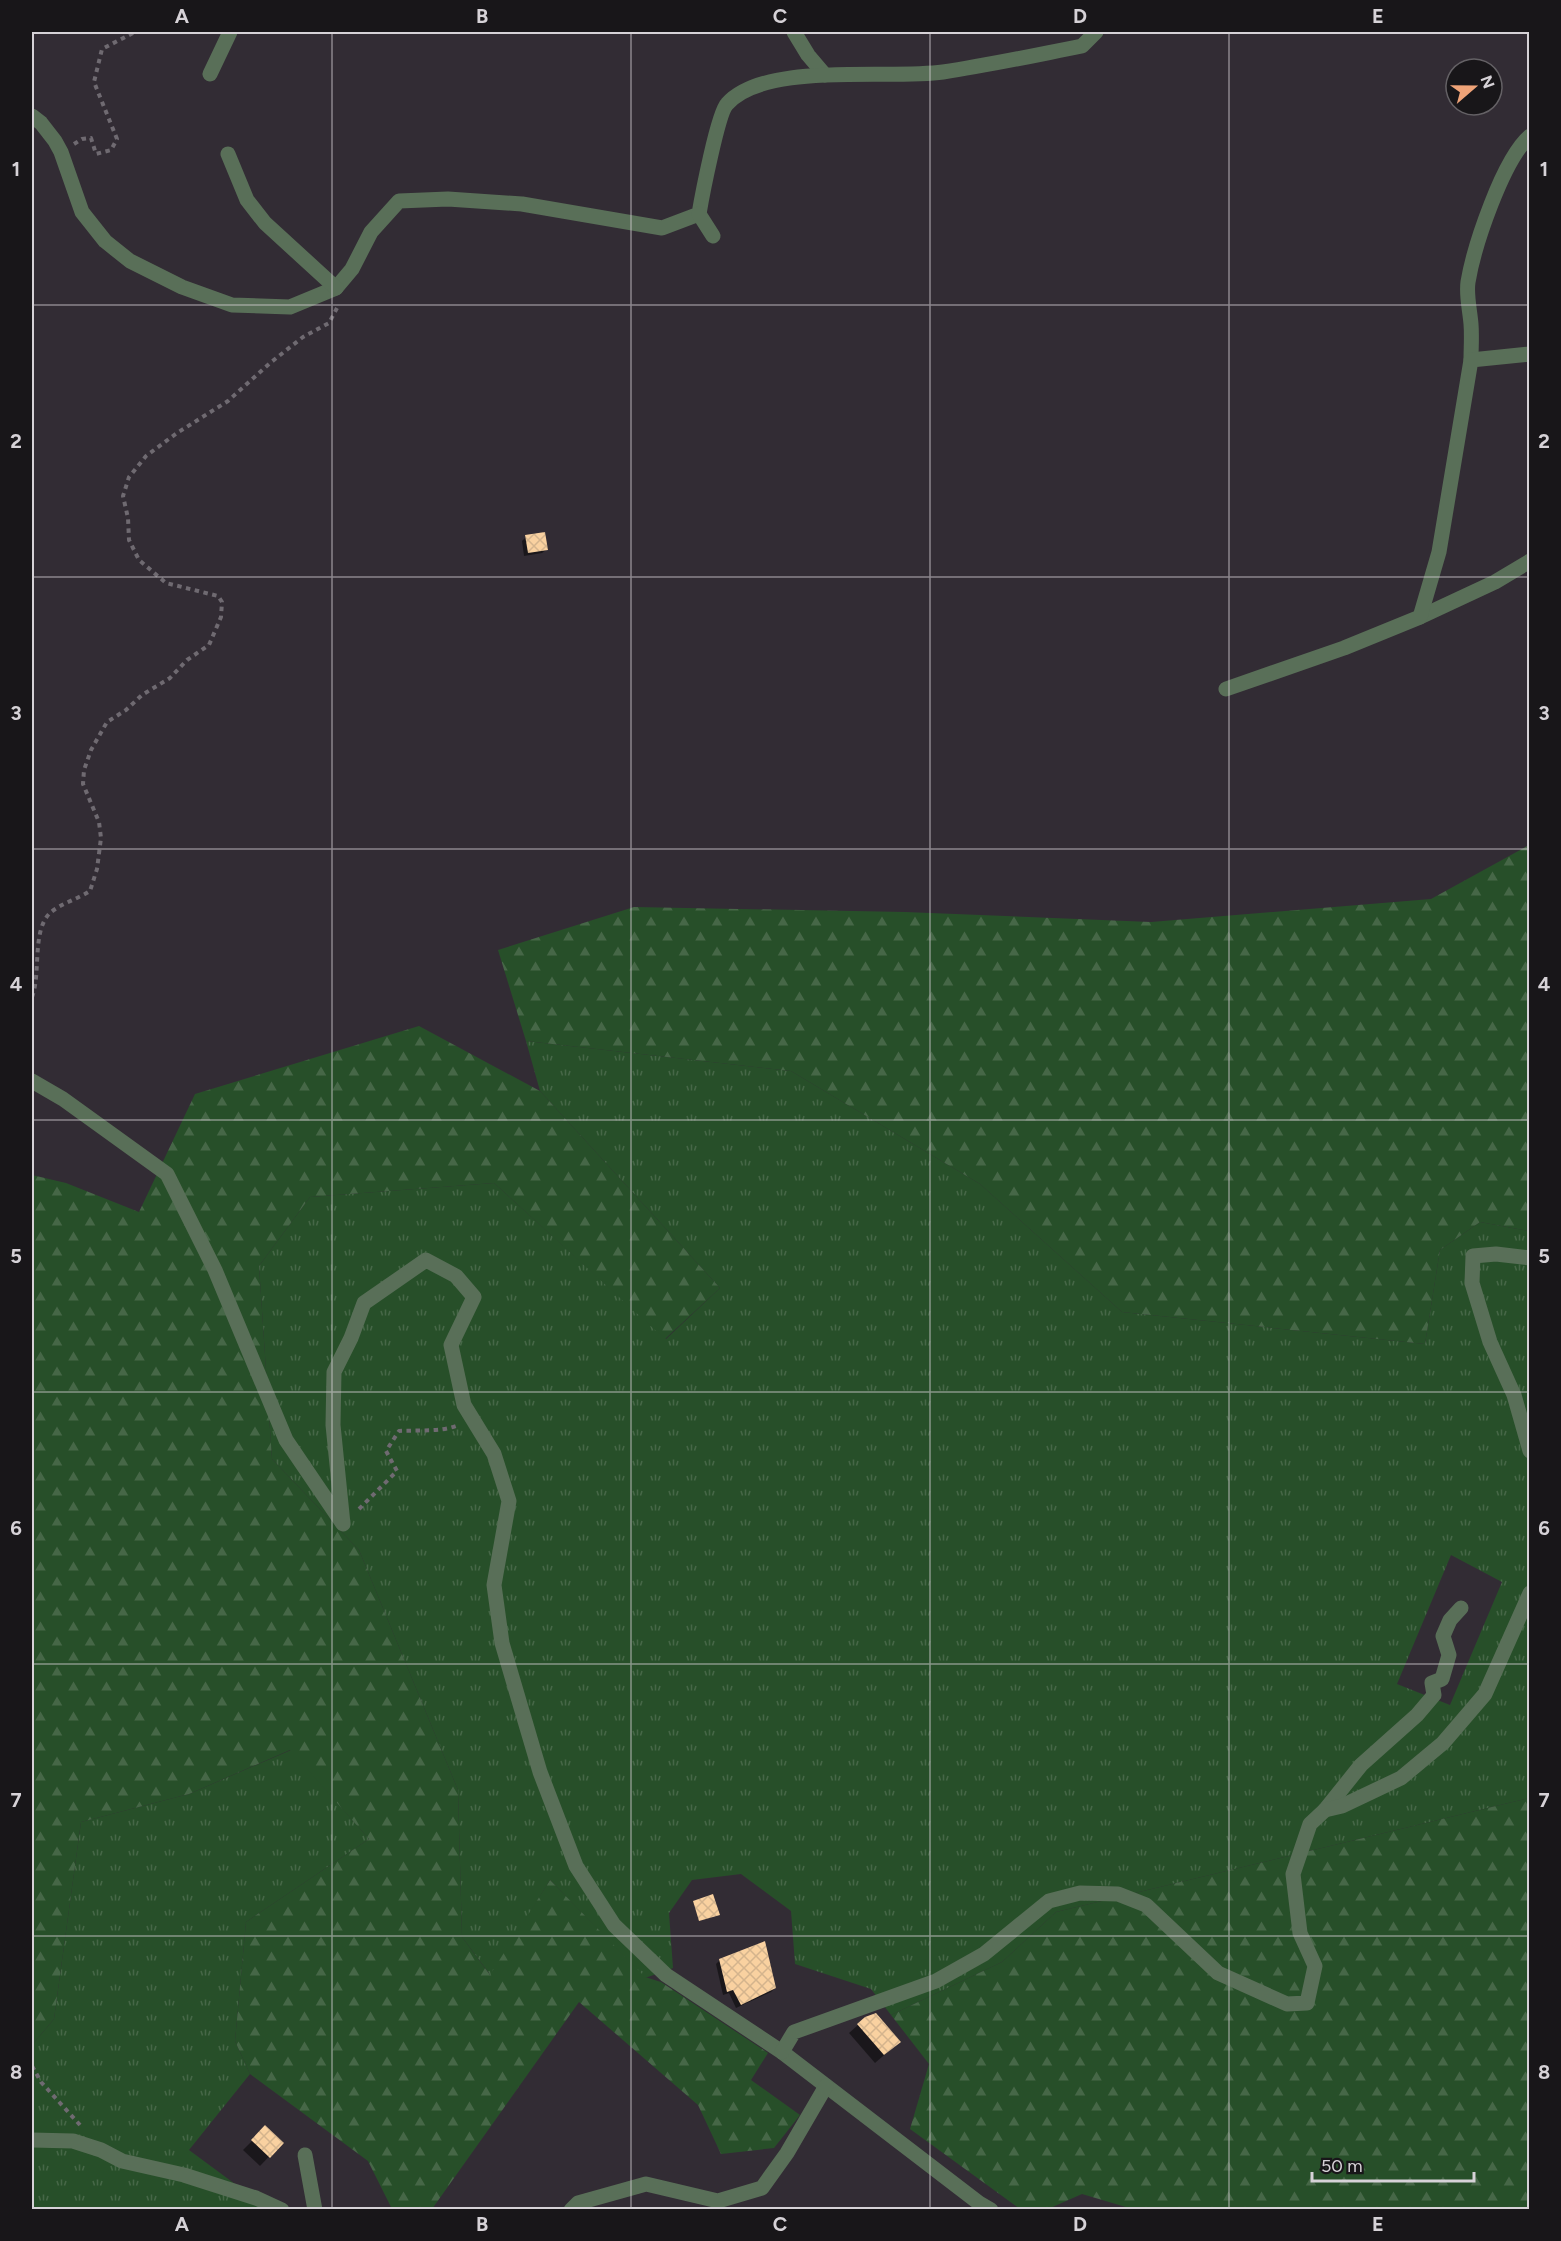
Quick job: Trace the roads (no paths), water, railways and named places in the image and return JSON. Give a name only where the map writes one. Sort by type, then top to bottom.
[{"type":"street","points":[[210,74],[230,32]]},
{"type":"street","points":[[794,32],[808,55],[825,75]]},
{"type":"street","points":[[713,236],[699,214],[725,106],[740,92],[762,83],[825,75],[941,73],[1082,46],[1096,32]]},
{"type":"street","points":[[32,116],[41,123],[61,152],[82,212],[105,241],[130,261],[182,287],[232,305],[290,307],[336,288],[352,268],[371,232],[399,201],[448,199],[522,204],[662,228],[699,214]]},
{"type":"street","points":[[1420,617],[1439,552],[1471,360],[1468,285],[1478,241],[1507,165],[1530,136]]},
{"type":"street","points":[[228,154],[247,200],[265,223],[336,288]]},
{"type":"street","points":[[1471,360],[1530,354]]},
{"type":"street","points":[[1226,689],[1344,648],[1420,617],[1495,582],[1530,561]]},
{"type":"street","points":[[32,1081],[63,1099],[167,1174],[214,1270],[286,1440],[343,1524],[333,1425],[334,1372],[351,1338],[364,1303],[426,1260],[456,1276],[474,1297],[451,1345],[464,1405],[494,1454],[509,1501],[494,1585],[502,1643],[540,1772],[576,1866],[614,1925],[666,1975],[782,2052],[991,2210]]},
{"type":"street","points":[[1530,1258],[1496,1254],[1473,1256],[1472,1283],[1490,1342],[1514,1395],[1530,1451]]},
{"type":"street","points":[[1325,1810],[1342,1806],[1401,1778],[1443,1743],[1485,1694],[1530,1593]]},
{"type":"street","points":[[782,2052],[794,2032],[936,1981],[984,1954],[1048,1901],[1080,1893],[1118,1894],[1146,1905],[1218,1973],[1287,2004],[1307,2003],[1315,1966],[1300,1934],[1293,1874],[1310,1824],[1325,1810],[1361,1766],[1417,1715],[1434,1695],[1432,1683],[1442,1679],[1449,1655],[1443,1636],[1450,1620],[1461,1608]]},
{"type":"street","points":[[571,2210],[578,2203],[646,2184],[718,2201],[762,2188],[787,2153],[826,2086]]},
{"type":"street","points":[[32,2140],[73,2141],[101,2150],[122,2161],[184,2175],[256,2198],[282,2210]]},
{"type":"street","points":[[305,2155],[315,2210]]}]
